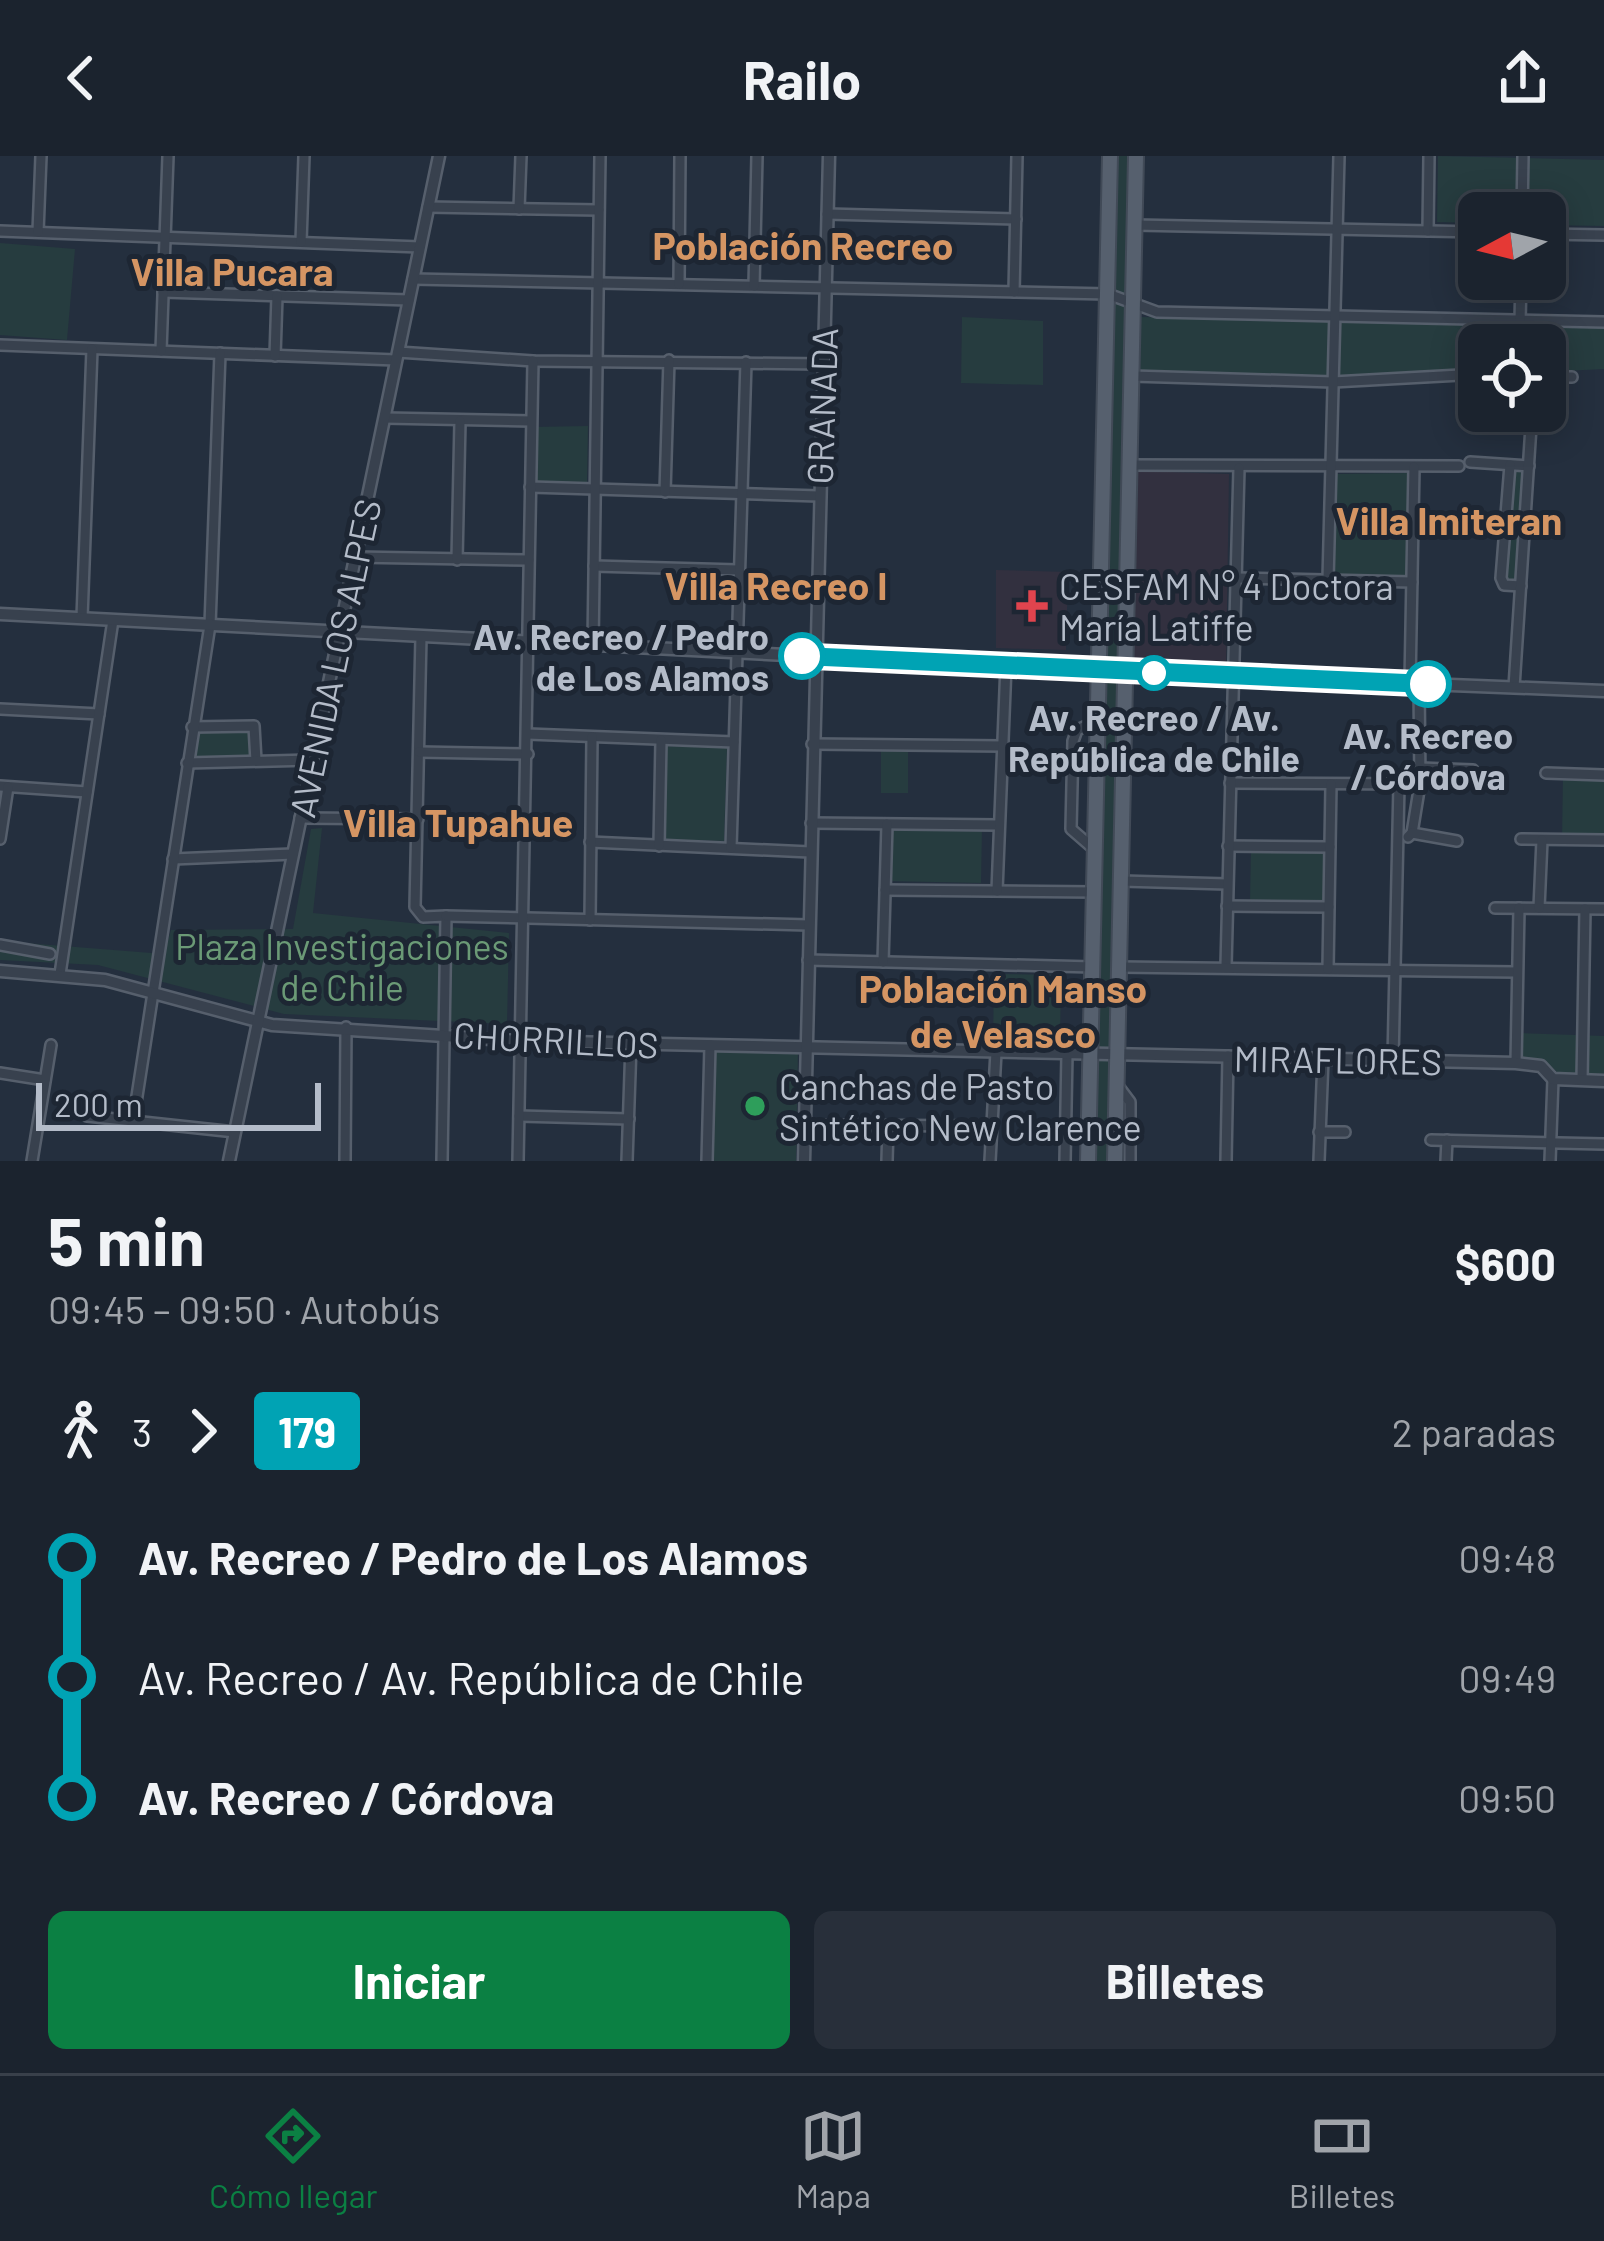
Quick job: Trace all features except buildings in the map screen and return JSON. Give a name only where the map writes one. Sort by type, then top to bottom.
[{"type":"main road","points":[[1088,1161],[1110,156]]},
{"type":"main road","points":[[1115,1161],[1136,156]]},
{"type":"main road","points":[[1105,416],[1131,418]]},
{"type":"main road","points":[[1103,518],[1114,513],[1128,518]]},
{"type":"main road","points":[[1095,884],[1106,891],[1121,887]]},
{"type":"street","points":[[38,232],[40,156]]},
{"type":"street","points":[[161,351],[168,156]]},
{"type":"street","points":[[301,242],[304,156]]},
{"type":"street","name":"AVENIDA LOS ALPES","points":[[229,1161],[439,156]]},
{"type":"street","points":[[519,208],[520,156]]},
{"type":"street","points":[[592,645],[600,156]]},
{"type":"street","points":[[679,284],[680,156]]},
{"type":"street","points":[[754,286],[757,156]]},
{"type":"street","name":"GRANADA","points":[[804,1161],[829,156]]},
{"type":"street","points":[[1015,292],[1017,156]]},
{"type":"street","points":[[1328,580],[1339,156]]},
{"type":"street","points":[[1428,231],[1430,156]]},
{"type":"street","points":[[1522,192],[1523,156]]},
{"type":"street","points":[[428,207],[599,210]]},
{"type":"street","points":[[827,214],[1016,219]]},
{"type":"street","points":[[1135,225],[1458,232]]},
{"type":"street","points":[[0,231],[420,247]]},
{"type":"street","points":[[1566,234],[1604,235]]},
{"type":"street","points":[[413,278],[1108,294],[1133,307],[1604,322]]},
{"type":"street","points":[[163,292],[409,300]]},
{"type":"street","points":[[275,356],[278,296]]},
{"type":"street","points":[[1520,300],[1520,321]]},
{"type":"street","points":[[0,345],[275,356],[823,364]]},
{"type":"street","points":[[82,618],[92,349]]},
{"type":"street","points":[[133,1122],[211,625],[220,353]]},
{"type":"street","points":[[665,492],[669,360]]},
{"type":"street","points":[[518,1161],[533,361]]},
{"type":"street","points":[[730,848],[746,362]]},
{"type":"street","points":[[1132,376],[1333,382],[1458,375]]},
{"type":"street","points":[[1566,377],[1572,377]]},
{"type":"street","points":[[385,418],[531,421]]},
{"type":"street","points":[[457,560],[460,421]]},
{"type":"street","points":[[1514,687],[1530,432]]},
{"type":"street","points":[[1130,465],[1528,466]]},
{"type":"street","points":[[1510,465],[1501,581],[1521,586]]},
{"type":"street","points":[[1399,844],[1412,833],[1420,784],[1412,582],[1414,467]]},
{"type":"street","points":[[1226,966],[1239,468]]},
{"type":"street","points":[[530,487],[819,496]]},
{"type":"street","points":[[1506,521],[1525,524]]},
{"type":"street","points":[[355,557],[529,560]]},
{"type":"street","points":[[594,566],[738,570]]},
{"type":"street","points":[[1236,578],[1412,582]]},
{"type":"street","points":[[0,614],[1100,671],[1604,691]]},
{"type":"street","points":[[59,974],[113,620]]},
{"type":"street","points":[[421,636],[415,907],[423,917],[809,925]]},
{"type":"street","points":[[997,891],[1006,665]]},
{"type":"street","points":[[0,709],[99,714]]},
{"type":"street","points":[[1096,850],[1076,839],[1071,830],[1073,741],[1077,730],[1099,720]]},
{"type":"street","points":[[192,727],[254,726],[256,761]]},
{"type":"street","points":[[528,734],[734,742]]},
{"type":"street","points":[[590,920],[592,736]]},
{"type":"street","points":[[658,846],[661,740]]},
{"type":"street","points":[[812,744],[1004,746]]},
{"type":"street","points":[[419,752],[528,754]]},
{"type":"street","points":[[187,763],[311,760]]},
{"type":"street","points":[[1420,768],[1473,770]]},
{"type":"street","points":[[1546,773],[1604,775]]},
{"type":"street","points":[[1230,783],[1420,784]]},
{"type":"street","points":[[1328,969],[1331,784]]},
{"type":"street","points":[[1393,1060],[1399,784]]},
{"type":"street","points":[[0,839],[4,787],[87,792]]},
{"type":"street","points":[[300,818],[418,819]]},
{"type":"street","points":[[811,823],[998,825]]},
{"type":"street","points":[[883,962],[887,824]]},
{"type":"street","points":[[1412,833],[1457,841]]},
{"type":"street","points":[[1521,839],[1604,840]]},
{"type":"street","points":[[1539,908],[1542,840]]},
{"type":"street","points":[[590,842],[810,851]]},
{"type":"street","points":[[1228,846],[1330,847]]},
{"type":"street","points":[[173,859],[292,854]]},
{"type":"street","points":[[885,890],[997,891],[1095,884]]},
{"type":"street","points":[[1121,887],[1227,884]]},
{"type":"street","points":[[1227,906],[1329,907]]},
{"type":"street","points":[[1495,908],[1604,909]]},
{"type":"street","points":[[1516,1063],[1519,908]]},
{"type":"street","points":[[1582,1080],[1585,909]]},
{"type":"street","points":[[442,1161],[446,916]]},
{"type":"street","points":[[0,945],[50,954]]},
{"type":"street","points":[[808,960],[1093,967]]},
{"type":"street","points":[[1120,967],[1516,972]]},
{"type":"street","name":"CHORRILLOS","points":[[0,971],[59,974],[152,992],[261,1022],[521,1041],[1118,1054]]},
{"type":"street","points":[[345,1161],[346,1027]]},
{"type":"street","points":[[627,1161],[632,1044]]},
{"type":"street","points":[[32,1161],[51,1045]]},
{"type":"street","points":[[707,1161],[710,1045]]},
{"type":"street","points":[[990,1161],[996,1052]]},
{"type":"street","points":[[1065,1161],[1067,1053]]},
{"type":"street","name":"MIRAFLORES","points":[[1118,1054],[1516,1063],[1540,1066],[1553,1079],[1604,1081]]},
{"type":"street","points":[[1226,1161],[1228,1056]]},
{"type":"street","points":[[1319,1161],[1323,1058]]},
{"type":"street","points":[[0,1073],[45,1080]]},
{"type":"street","points":[[1550,1161],[1553,1079]]},
{"type":"street","points":[[1117,1085],[1130,1102],[1130,1161]]},
{"type":"street","points":[[1067,1096],[1089,1087]]},
{"type":"street","points":[[87,1116],[235,1132]]},
{"type":"street","points":[[519,1116],[629,1119]]},
{"type":"street","points":[[805,1125],[992,1126]]},
{"type":"street","points":[[887,1161],[888,1126]]},
{"type":"street","points":[[1319,1132],[1345,1132]]},
{"type":"street","points":[[1431,1140],[1604,1144]]},
{"type":"street","points":[[1446,1161],[1447,1140]]},
{"type":"shaded area","points":[[1138,471],[1229,474],[1226,674],[1132,668]]},
{"type":"shaded area","name":"CESFAM N° 4 Doctora María Latiffe","points":[[996,570],[1068,572],[1066,650],[996,648]]},
{"type":"green space","points":[[1118,156],[1132,156],[1111,1161],[1096,1161]]},
{"type":"green space","points":[[1438,156],[1604,160],[1604,226],[1566,225],[1566,192],[1458,192],[1458,222],[1437,222]]},
{"type":"green space","points":[[0,243],[75,249],[67,340],[0,335]]},
{"type":"green space","points":[[962,317],[1043,321],[1043,385],[961,383]]},
{"type":"green space","points":[[1141,317],[1465,324],[1458,324],[1458,376],[1446,378],[1140,372]]},
{"type":"green space","points":[[1566,326],[1604,327],[1604,369],[1566,371]]},
{"type":"green space","points":[[588,426],[587,484],[532,483],[533,427]]},
{"type":"green space","points":[[1510,465],[1529,466],[1521,586],[1504,585]]},
{"type":"green space","points":[[1408,473],[1406,576],[1334,575],[1336,474]]},
{"type":"green space","points":[[194,727],[249,727],[259,734],[254,758],[193,762]]},
{"type":"green space","points":[[662,746],[727,748],[724,841],[660,839]]},
{"type":"green space","points":[[881,750],[908,750],[908,793],[881,793]]},
{"type":"green space","points":[[1563,774],[1604,775],[1604,840],[1562,840]]},
{"type":"green space","name":"Plaza Investigaciones de Chile","points":[[322,828],[313,913],[509,933],[507,1024],[284,1014],[98,965],[0,960],[0,941],[164,954],[171,930],[293,929],[311,829]]},
{"type":"green space","points":[[982,829],[981,883],[888,881],[890,831]]},
{"type":"green space","points":[[1251,851],[1325,852],[1324,902],[1250,901]]},
{"type":"green space","points":[[994,974],[1061,975],[1060,1045],[993,1044]]},
{"type":"green space","points":[[1520,1033],[1604,1036],[1604,1074],[1557,1072],[1544,1060],[1519,1059]]},
{"type":"green space","name":"Canchas de Pasto Sintético New Clarence","points":[[714,1049],[798,1051],[796,1161],[712,1161]]},
{"type":"bus line","name":"179","points":[[802,656],[1428,684]]},
{"type":"place","name":"CESFAM N° 4 Doctora María Latiffe","points":[[1032,606]]},
{"type":"place","name":"Av. Recreo / Pedro de Los Alamos","points":[[802,656]]},
{"type":"place","name":"Av. Recreo / Av. República de Chile","points":[[1154,673]]},
{"type":"place","name":"Av. Recreo / Córdova","points":[[1428,684]]},
{"type":"place","name":"Canchas de Pasto Sintético New Clarence","points":[[755,1106]]},
{"type":"district","name":"Población Recreo","points":[[803,244]]},
{"type":"district","name":"Villa Pucara","points":[[232,270]]},
{"type":"district","name":"Villa Imiteran","points":[[1449,519]]},
{"type":"district","name":"Villa Recreo I","points":[[776,584]]},
{"type":"district","name":"Villa Tupahue","points":[[458,821]]},
{"type":"district","name":"Población Manso de Velasco","points":[[1003,1010]]}]
